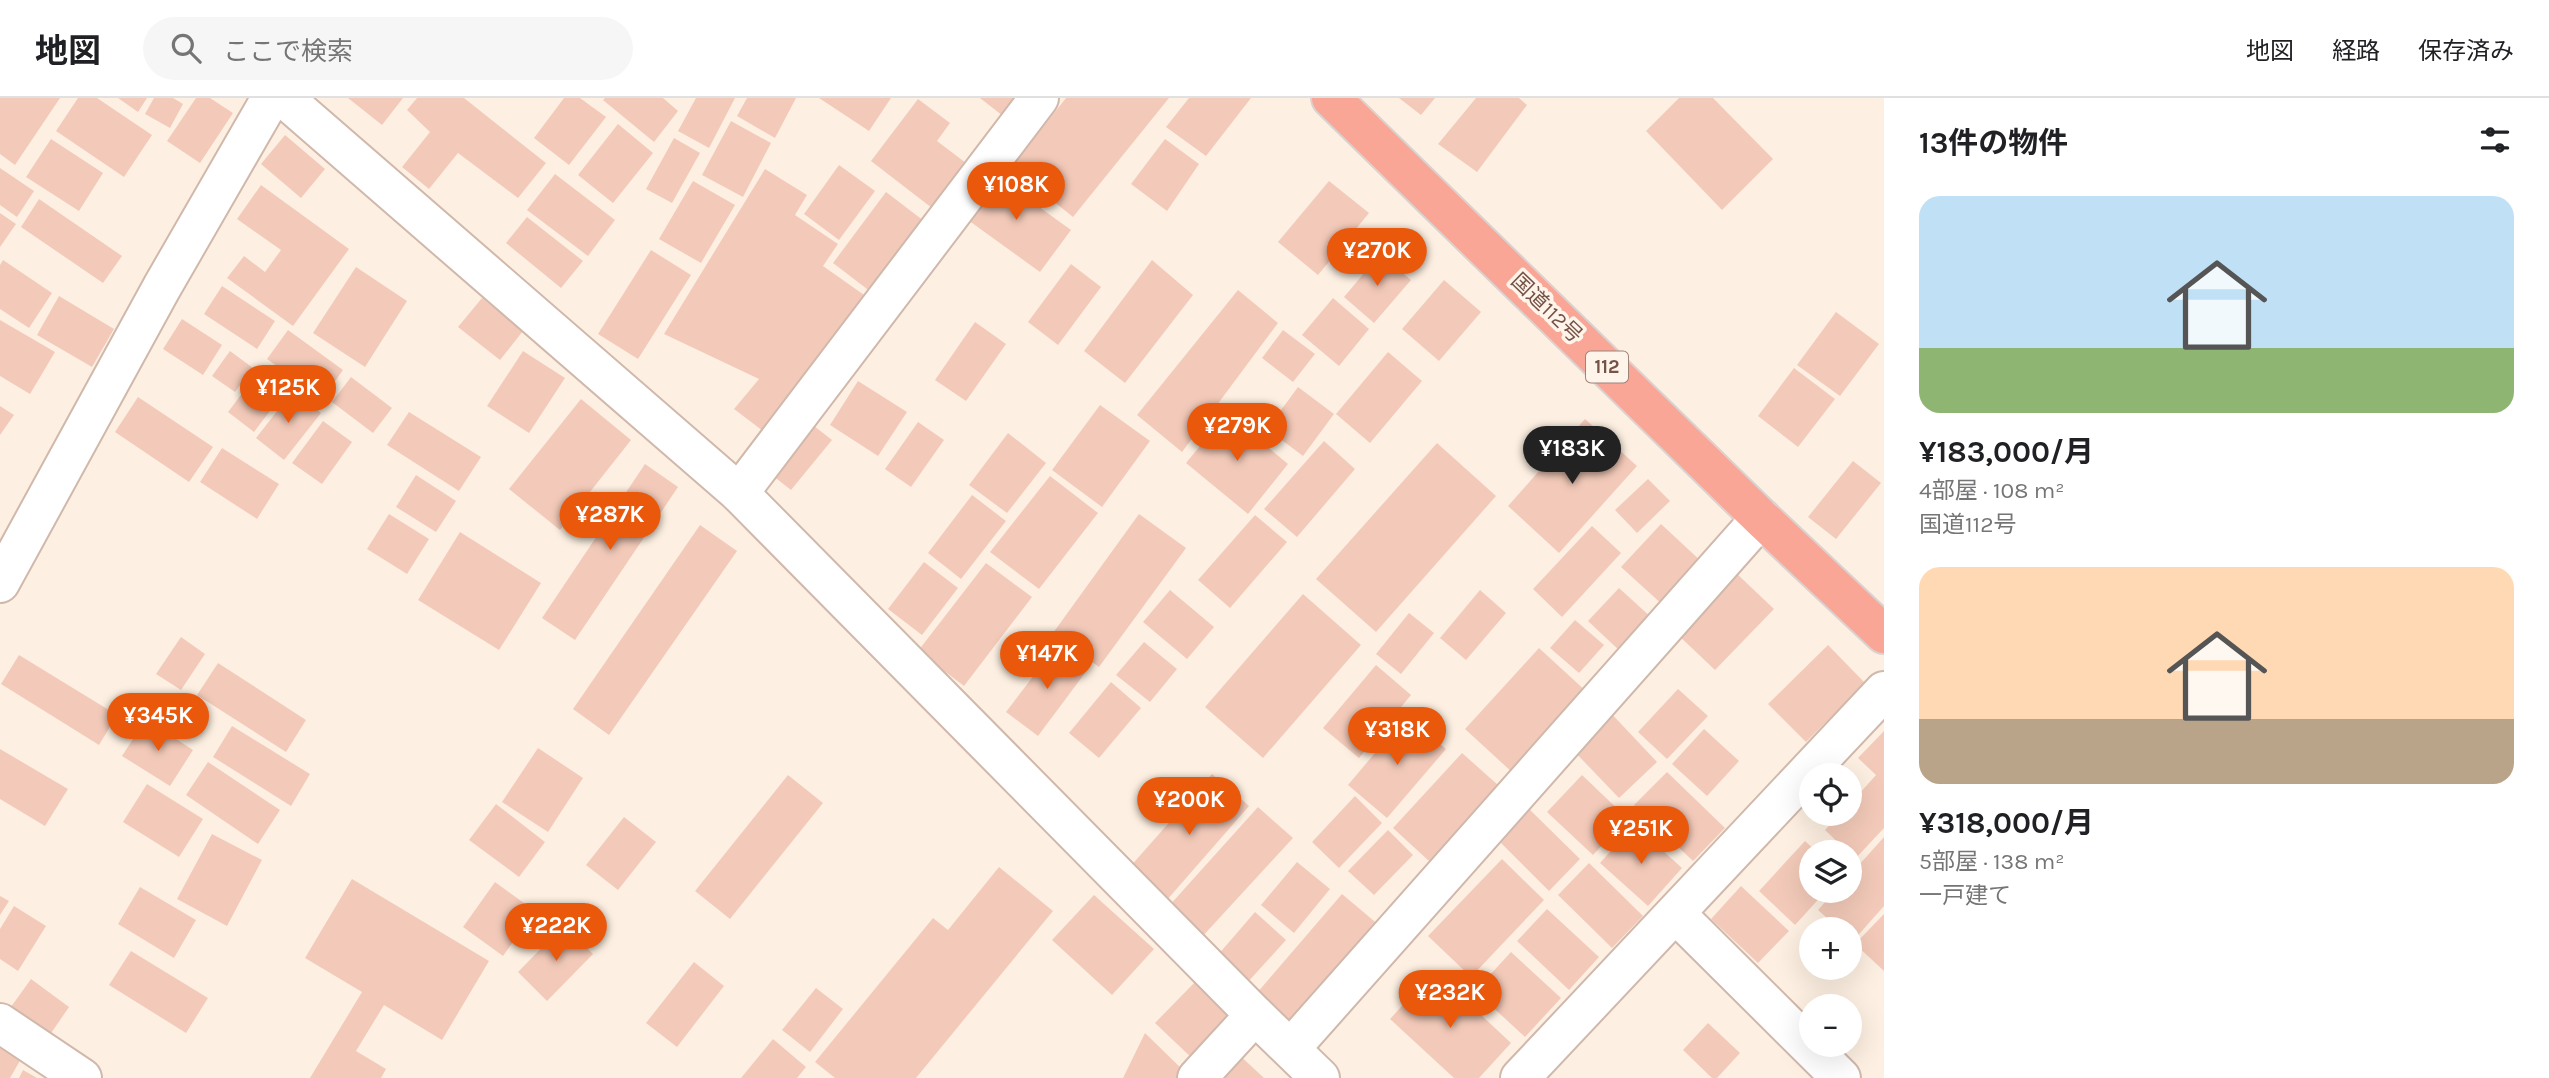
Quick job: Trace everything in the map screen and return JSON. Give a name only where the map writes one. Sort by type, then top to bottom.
[{"type":"highway","name":"国道112号","points":[[1331,98],[1761,518],[1884,634]]},
{"type":"street","points":[[0,583],[162,287],[271,98]]},
{"type":"street","points":[[284,98],[739,493],[1255,1015],[1321,1078]]},
{"type":"street","points":[[739,493],[1039,98]]},
{"type":"street","points":[[1291,1048],[1761,518]]},
{"type":"street","points":[[1520,1078],[1884,691]]},
{"type":"street","points":[[1676,914],[1841,1078]]},
{"type":"street","points":[[1197,1078],[1255,1015]]},
{"type":"street","points":[[0,1023],[82,1078]]},
{"type":"building","points":[[0,98],[60,98],[15,165],[0,154]]},
{"type":"building","points":[[78,98],[97,98],[152,135],[124,177],[56,131]]},
{"type":"building","points":[[118,98],[147,98],[138,112]]},
{"type":"building","points":[[154,98],[173,98],[183,104],[170,128],[145,114]]},
{"type":"building","points":[[196,98],[210,98],[233,113],[200,163],[167,141]]},
{"type":"building","points":[[348,98],[403,98],[382,125]]},
{"type":"building","points":[[417,98],[464,98],[546,163],[518,198],[458,153],[429,189],[402,167],[430,132],[407,110]]},
{"type":"building","points":[[564,98],[580,98],[606,117],[569,165],[534,138]]},
{"type":"building","points":[[663,98],[678,111],[654,142],[603,100]]},
{"type":"building","points":[[696,98],[735,98],[709,148],[678,131]]},
{"type":"building","points":[[747,98],[796,98],[775,138],[737,116]]},
{"type":"building","points":[[819,98],[891,98],[869,131]]},
{"type":"building","points":[[980,98],[1017,98],[1003,116]]},
{"type":"building","points":[[1066,98],[1169,98],[1073,217],[1011,167]]},
{"type":"building","points":[[1189,98],[1251,98],[1206,156],[1166,127]]},
{"type":"building","points":[[1399,98],[1435,98],[1421,115]]},
{"type":"building","points":[[1476,98],[1519,98],[1527,105],[1477,172],[1438,144]]},
{"type":"building","points":[[1679,98],[1713,98],[1773,159],[1722,210],[1646,131]]},
{"type":"building","points":[[918,99],[950,123],[937,141],[966,163],[932,208],[871,161]]},
{"type":"building","points":[[731,121],[771,143],[743,197],[702,175]]},
{"type":"building","points":[[618,124],[653,153],[613,203],[578,175]]},
{"type":"building","points":[[285,135],[325,169],[301,198],[261,164]]},
{"type":"building","points":[[674,138],[700,153],[672,203],[646,189]]},
{"type":"building","points":[[51,139],[103,173],[79,211],[26,177]]},
{"type":"building","points":[[1165,139],[1199,164],[1167,211],[1131,184]]},
{"type":"building","points":[[839,165],[875,191],[839,240],[804,214]]},
{"type":"building","points":[[0,168],[34,191],[17,217],[0,205]]},
{"type":"building","points":[[765,169],[807,195],[795,215],[838,244],[823,266],[867,297],[767,434],[734,409],[759,379],[664,334]]},
{"type":"building","points":[[992,173],[1071,230],[1040,272],[961,215]]},
{"type":"building","points":[[555,174],[615,220],[588,256],[527,210]]},
{"type":"building","points":[[693,181],[735,205],[701,263],[659,239]]},
{"type":"building","points":[[1329,181],[1369,213],[1318,275],[1278,242]]},
{"type":"building","points":[[261,185],[349,249],[293,326],[227,278],[244,256],[265,272],[281,250],[237,219]]},
{"type":"building","points":[[886,192],[924,221],[871,292],[833,263]]},
{"type":"building","points":[[39,199],[122,256],[103,283],[21,227]]},
{"type":"building","points":[[0,213],[16,224],[0,247]]},
{"type":"building","points":[[527,217],[583,261],[561,288],[506,243]]},
{"type":"building","points":[[651,250],[691,275],[638,359],[598,334]]},
{"type":"building","points":[[1380,254],[1411,280],[1374,323],[1344,297]]},
{"type":"building","points":[[3,260],[52,293],[29,328],[0,309],[0,265]]},
{"type":"building","points":[[1152,260],[1193,295],[1125,383],[1084,351]]},
{"type":"building","points":[[1071,264],[1101,287],[1058,345],[1028,322]]},
{"type":"building","points":[[356,267],[407,301],[365,367],[313,333]]},
{"type":"building","points":[[1444,280],[1481,312],[1439,361],[1402,329]]},
{"type":"building","points":[[222,286],[275,321],[257,349],[204,314]]},
{"type":"building","points":[[1238,290],[1278,323],[1182,452],[1137,415]]},
{"type":"building","points":[[59,296],[114,329],[92,367],[37,335]]},
{"type":"building","points":[[482,298],[523,331],[500,360],[458,327]]},
{"type":"building","points":[[1333,298],[1369,329],[1339,366],[1302,335]]},
{"type":"building","points":[[1836,312],[1879,344],[1840,396],[1797,365]]},
{"type":"building","points":[[182,319],[222,345],[203,375],[163,349]]},
{"type":"building","points":[[0,320],[55,352],[30,394],[0,376]]},
{"type":"building","points":[[975,322],[1006,344],[966,401],[935,380]]},
{"type":"building","points":[[288,330],[343,370],[322,399],[267,359]]},
{"type":"building","points":[[1283,330],[1315,354],[1293,382],[1262,358]]},
{"type":"building","points":[[230,351],[253,368],[235,392],[212,376]]},
{"type":"building","points":[[523,351],[565,378],[529,433],[487,406]]},
{"type":"building","points":[[1388,352],[1422,381],[1370,443],[1336,414]]},
{"type":"building","points":[[262,367],[288,387],[254,432],[228,412]]},
{"type":"building","points":[[1794,368],[1835,399],[1798,447],[1758,416]]},
{"type":"building","points":[[351,377],[392,408],[373,433],[332,402]]},
{"type":"building","points":[[858,381],[907,412],[878,456],[830,425]]},
{"type":"building","points":[[1298,387],[1334,414],[1303,456],[1267,429]]},
{"type":"building","points":[[293,391],[321,413],[284,460],[256,438]]},
{"type":"building","points":[[138,397],[213,447],[189,482],[115,432]]},
{"type":"building","points":[[581,399],[631,440],[560,530],[509,489]]},
{"type":"building","points":[[1100,405],[1150,441],[1102,507],[1052,470]]},
{"type":"building","points":[[0,406],[14,415],[0,435]]},
{"type":"building","points":[[409,412],[481,457],[459,491],[387,445]]},
{"type":"building","points":[[1227,413],[1288,464],[1248,514],[1186,463]]},
{"type":"building","points":[[1585,419],[1637,466],[1559,553],[1508,506]]},
{"type":"building","points":[[323,421],[352,442],[322,484],[292,463]]},
{"type":"building","points":[[809,422],[832,440],[791,490],[768,472]]},
{"type":"building","points":[[918,422],[944,440],[911,487],[885,469]]},
{"type":"building","points":[[1008,433],[1046,463],[1007,513],[969,485]]},
{"type":"building","points":[[1324,441],[1355,469],[1297,537],[1264,509]]},
{"type":"building","points":[[1437,443],[1496,496],[1376,632],[1316,579]]},
{"type":"building","points":[[222,448],[279,484],[257,519],[200,482]]},
{"type":"building","points":[[1853,461],[1881,483],[1836,539],[1808,517]]},
{"type":"building","points":[[645,464],[678,487],[575,640],[542,618]]},
{"type":"building","points":[[416,475],[456,501],[436,532],[396,507]]},
{"type":"building","points":[[1050,476],[1098,513],[1039,589],[990,552]]},
{"type":"building","points":[[1648,479],[1670,501],[1637,533],[1615,510]]},
{"type":"building","points":[[972,495],[1006,521],[961,579],[928,553]]},
{"type":"building","points":[[389,514],[429,539],[407,574],[367,549]]},
{"type":"building","points":[[1139,514],[1186,548],[1099,667],[1053,633]]},
{"type":"building","points":[[1255,515],[1287,542],[1230,608],[1198,580]]},
{"type":"building","points":[[1661,524],[1703,563],[1664,606],[1621,567]]},
{"type":"building","points":[[700,525],[737,551],[609,735],[573,709]]},
{"type":"building","points":[[1592,526],[1621,553],[1562,617],[1533,589]]},
{"type":"building","points":[[460,532],[541,583],[499,650],[418,600]]},
{"type":"building","points":[[924,562],[958,588],[922,635],[888,609]]},
{"type":"building","points":[[986,563],[1032,597],[964,686],[918,651]]},
{"type":"building","points":[[1735,572],[1774,609],[1715,670],[1676,633]]},
{"type":"building","points":[[1619,588],[1653,619],[1622,653],[1588,621]]},
{"type":"building","points":[[1170,590],[1214,627],[1187,659],[1143,622]]},
{"type":"building","points":[[1480,590],[1506,613],[1466,660],[1440,638]]},
{"type":"building","points":[[1303,594],[1361,645],[1263,758],[1205,707]]},
{"type":"building","points":[[1409,613],[1434,633],[1401,674],[1376,654]]},
{"type":"building","points":[[1575,620],[1604,645],[1579,673],[1550,648]]},
{"type":"building","points":[[181,637],[205,654],[181,690],[156,674]]},
{"type":"building","points":[[1144,642],[1177,669],[1150,702],[1116,675]]},
{"type":"building","points":[[1057,645],[1088,669],[1038,736],[1006,712]]},
{"type":"building","points":[[1828,645],[1865,683],[1806,742],[1768,704]]},
{"type":"building","points":[[1539,648],[1588,693],[1514,774],[1465,729]]},
{"type":"building","points":[[19,655],[117,715],[99,745],[1,684]]},
{"type":"building","points":[[218,663],[306,720],[286,752],[197,695]]},
{"type":"building","points":[[1376,665],[1411,695],[1359,758],[1323,728]]},
{"type":"building","points":[[1111,682],[1141,708],[1099,758],[1069,733]]},
{"type":"building","points":[[1678,689],[1708,716],[1667,759],[1638,732]]},
{"type":"building","points":[[1608,710],[1657,762],[1619,798],[1570,747]]},
{"type":"building","points":[[1407,715],[1446,749],[1387,818],[1348,785]]},
{"type":"building","points":[[146,719],[193,750],[170,786],[122,756]]},
{"type":"building","points":[[232,726],[310,774],[291,806],[213,757]]},
{"type":"building","points":[[1704,729],[1739,761],[1707,796],[1672,764]]},
{"type":"building","points":[[1884,731],[1884,828],[1862,852],[1862,840],[1835,840],[1825,830],[1829,826],[1862,826],[1862,791],[1876,775],[1858,758]]},
{"type":"building","points":[[538,748],[583,778],[548,832],[502,802]]},
{"type":"building","points":[[0,749],[68,789],[45,826],[0,799]]},
{"type":"building","points":[[1462,753],[1498,785],[1429,861],[1393,828]]},
{"type":"building","points":[[208,762],[280,810],[258,844],[186,795]]},
{"type":"building","points":[[1667,772],[1725,828],[1693,861],[1634,805]]},
{"type":"building","points":[[1212,774],[1249,806],[1166,901],[1129,868]]},
{"type":"building","points":[[788,775],[823,803],[730,919],[695,891]]},
{"type":"building","points":[[1582,775],[1627,818],[1593,855],[1547,812]]},
{"type":"building","points":[[147,784],[203,819],[179,857],[123,822]]},
{"type":"building","points":[[1355,796],[1382,823],[1339,868],[1312,842]]},
{"type":"building","points":[[1523,803],[1580,859],[1549,891],[1493,835]]},
{"type":"building","points":[[496,804],[545,842],[519,877],[469,840]]},
{"type":"building","points":[[1258,807],[1293,838],[1201,938],[1168,907]]},
{"type":"building","points":[[624,817],[656,842],[618,890],[586,865]]},
{"type":"building","points":[[1634,825],[1682,868],[1648,906],[1600,863]]},
{"type":"building","points":[[1388,830],[1413,855],[1374,895],[1348,871]]},
{"type":"building","points":[[212,834],[262,860],[227,926],[177,899]]},
{"type":"building","points":[[1884,837],[1884,906],[1862,931],[1862,917],[1826,917],[1818,910],[1824,903],[1862,903],[1862,862]]},
{"type":"building","points":[[1799,848],[1799,903],[1815,903],[1802,917],[1799,917],[1795,925],[1759,891]]},
{"type":"building","points":[[1502,859],[1544,900],[1471,977],[1428,936]]},
{"type":"building","points":[[1297,862],[1330,889],[1294,933],[1261,905]]},
{"type":"building","points":[[1589,863],[1643,916],[1612,948],[1558,895]]},
{"type":"building","points":[[999,867],[1053,911],[916,1078],[835,1078],[815,1062],[933,918],[948,930]]},
{"type":"building","points":[[352,879],[489,961],[442,1040],[384,1005],[356,1051],[386,1069],[381,1078],[310,1078],[362,992],[305,958]]},
{"type":"building","points":[[495,882],[535,911],[503,956],[463,927]]},
{"type":"building","points":[[1741,886],[1789,931],[1758,963],[1711,919]]},
{"type":"building","points":[[140,887],[196,920],[174,958],[118,924]]},
{"type":"building","points":[[1342,894],[1380,926],[1294,1026],[1256,994]]},
{"type":"building","points":[[1094,895],[1154,949],[1112,995],[1052,940]]},
{"type":"building","points":[[0,896],[9,901],[0,915]]},
{"type":"building","points":[[14,906],[46,926],[18,971],[0,959],[0,929]]},
{"type":"building","points":[[1547,909],[1599,957],[1569,990],[1517,941]]},
{"type":"building","points":[[1255,912],[1286,940],[1247,983],[1217,956]]},
{"type":"building","points":[[1884,914],[1884,971],[1862,951],[1862,937]]},
{"type":"building","points":[[564,925],[593,954],[547,1001],[518,972]]},
{"type":"building","points":[[131,951],[208,998],[186,1033],[109,985]]},
{"type":"building","points":[[1511,952],[1561,998],[1525,1037],[1475,991]]},
{"type":"building","points":[[694,962],[724,986],[677,1047],[646,1023]]},
{"type":"building","points":[[1434,971],[1511,1043],[1479,1078],[1454,1078],[1390,1019]]},
{"type":"building","points":[[31,979],[69,1007],[47,1039],[8,1011]]},
{"type":"building","points":[[1196,981],[1235,1019],[1194,1060],[1155,1023]]},
{"type":"building","points":[[816,988],[843,1009],[810,1052],[782,1030]]},
{"type":"building","points":[[1708,1023],[1740,1053],[1717,1078],[1712,1078],[1683,1050]]},
{"type":"building","points":[[1145,1033],[1186,1073],[1181,1078],[1123,1078]]},
{"type":"building","points":[[773,1039],[806,1067],[797,1078],[741,1078]]},
{"type":"building","points":[[0,1047],[21,1059],[10,1078],[0,1078]]},
{"type":"building","points":[[1235,1051],[1264,1078],[1210,1078]]},
{"type":"building","points":[[23,1070],[37,1078],[19,1078]]}]
